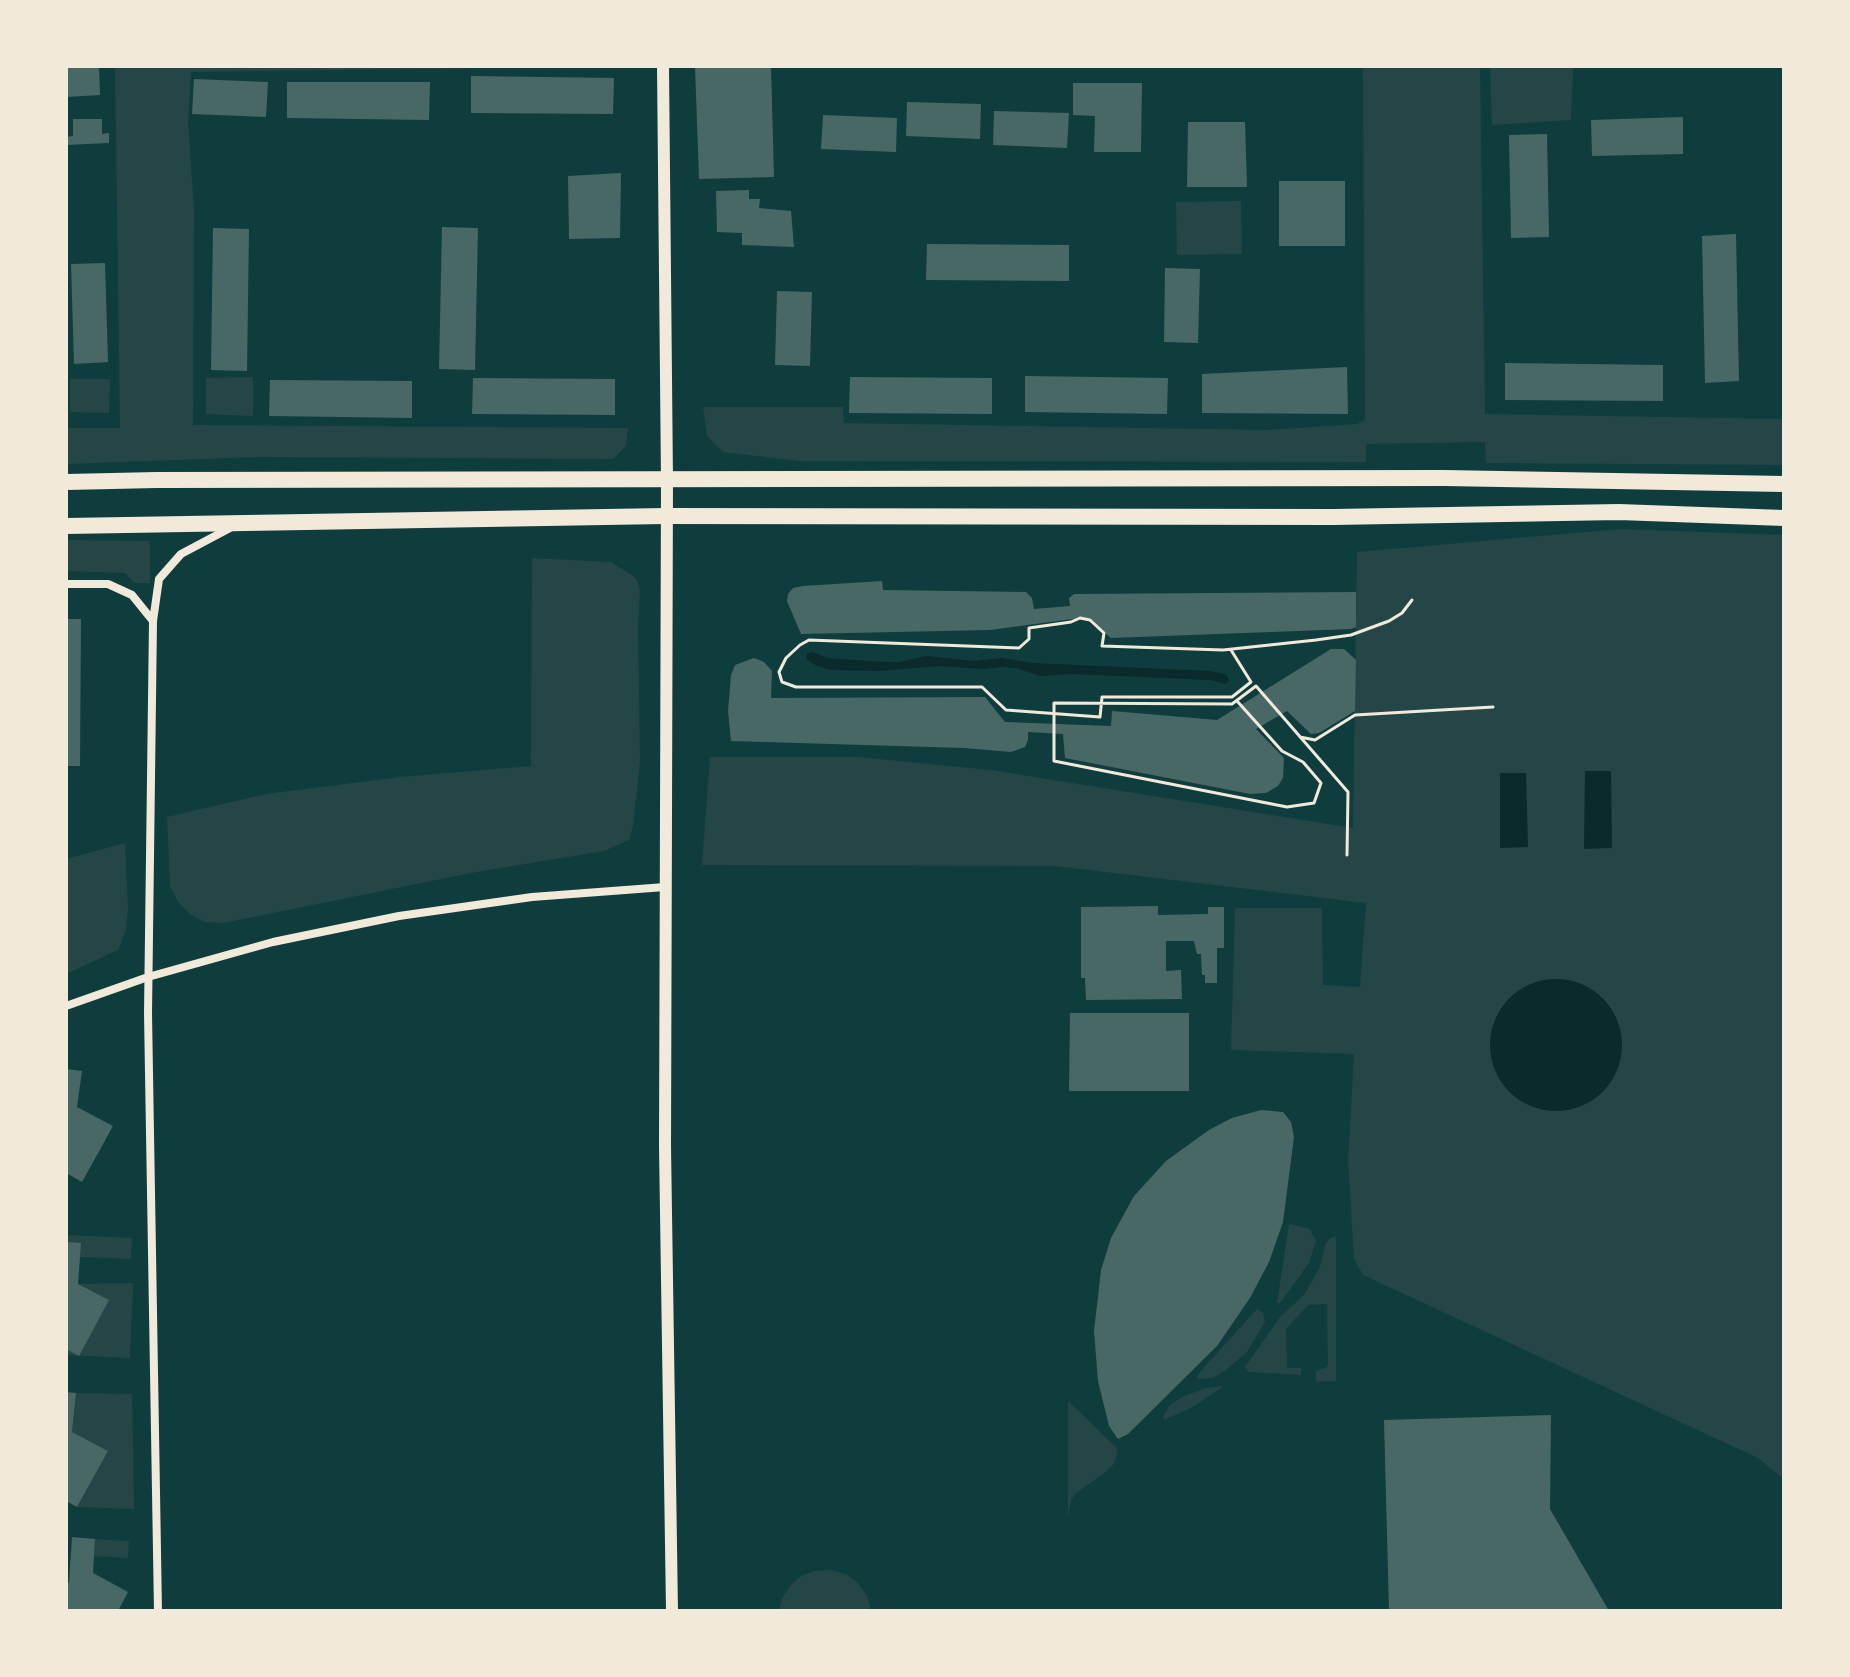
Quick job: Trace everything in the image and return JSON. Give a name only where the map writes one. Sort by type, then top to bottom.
[{"type":"main road","points":[[66,482],[1444,478],[1784,484]]},
{"type":"main road","points":[[66,526],[665,516],[1334,517],[1619,512],[1784,518]]},
{"type":"street","points":[[663,66],[667,481],[665,1146],[672,1611]]},
{"type":"street","points":[[158,1611],[148,977],[153,621],[159,579],[166,571],[181,554],[238,524]]},
{"type":"street","points":[[66,584],[108,584],[132,595],[153,621]]},
{"type":"street","points":[[66,1006],[148,977],[273,942],[399,916],[532,897],[665,887]]},
{"type":"path","points":[[1231,650],[1251,682],[1232,697],[1102,697],[1100,717],[1006,710],[982,687],[796,687],[782,682],[779,672],[786,658],[809,640],[1019,648],[1029,639],[1029,628],[1080,618],[1090,620],[1104,633],[1102,646],[1231,650],[1351,635],[1389,621],[1402,613],[1412,600]]},
{"type":"path","points":[[1237,701],[1282,751],[1303,762],[1321,783],[1314,803],[1287,807],[1054,761],[1054,703],[1232,704],[1256,686],[1348,792],[1347,855]]},
{"type":"path","points":[[1300,737],[1315,740],[1355,715],[1493,707]]},
{"type":"shaded area","points":[[115,66],[627,66],[191,72],[188,122],[194,210],[193,425],[628,428],[626,446],[613,459],[259,457],[66,464],[66,428],[120,428]]},
{"type":"shaded area","points":[[1363,66],[1480,66],[1485,414],[1784,419],[1784,465],[1486,463],[1485,442],[1366,444],[1366,462],[799,461],[723,452],[707,436],[703,407],[843,407],[844,423],[1268,430],[1357,424],[1365,420]]},
{"type":"shaded area","points":[[1490,66],[1573,66],[1571,120],[1492,125]]},
{"type":"shaded area","points":[[1241,201],[1242,254],[1177,255],[1176,202]]},
{"type":"shaded area","points":[[253,377],[253,416],[206,414],[206,378]]},
{"type":"shaded area","points":[[70,379],[110,379],[109,413],[70,412]]},
{"type":"shaded area","points":[[1620,529],[1784,535],[1784,1479],[1758,1458],[1363,1275],[1354,1259],[1348,1161],[1354,1054],[1231,1050],[1235,908],[1322,908],[1323,985],[1360,987],[1366,903],[1055,866],[702,865],[710,757],[857,757],[991,770],[1353,828],[1357,552]]},
{"type":"shaded area","points":[[66,540],[150,541],[150,583],[134,583],[125,573],[66,571]]},
{"type":"shaded area","points":[[532,558],[611,562],[636,578],[640,589],[640,761],[629,840],[604,851],[471,873],[223,923],[205,922],[191,915],[179,903],[170,886],[167,817],[266,794],[400,777],[531,766]]},
{"type":"shaded area","points":[[807,653],[828,658],[883,662],[927,656],[974,661],[1002,658],[1033,663],[1210,671],[1226,674],[1229,680],[1226,684],[1210,680],[1072,674],[1040,676],[1001,667],[831,670],[806,659]]},
{"type":"shaded area","points":[[1585,771],[1611,771],[1612,848],[1584,849]]},
{"type":"shaded area","points":[[1500,773],[1526,773],[1528,847],[1500,848]]},
{"type":"shaded area","points":[[125,843],[128,910],[126,930],[118,950],[66,974],[66,859]]},
{"type":"shaded area","points":[[1556,979],[1581,984],[1602,999],[1617,1020],[1622,1045],[1617,1070],[1602,1091],[1581,1106],[1556,1111],[1531,1106],[1510,1091],[1495,1070],[1490,1045],[1495,1020],[1510,999],[1531,984]]},
{"type":"shaded area","points":[[1289,1224],[1310,1229],[1316,1241],[1309,1263],[1277,1303]]},
{"type":"shaded area","points":[[66,1235],[132,1238],[131,1259],[80,1257],[66,1242]]},
{"type":"shaded area","points":[[1336,1236],[1336,1381],[1316,1382],[1316,1371],[1327,1367],[1328,1363],[1327,1304],[1308,1305],[1286,1329],[1287,1368],[1301,1368],[1301,1375],[1249,1372],[1245,1367],[1280,1317],[1304,1295],[1320,1267],[1326,1243]]},
{"type":"shaded area","points":[[133,1283],[130,1358],[66,1355],[66,1349],[108,1300],[78,1284]]},
{"type":"shaded area","points":[[1257,1309],[1263,1313],[1265,1322],[1247,1352],[1225,1371],[1212,1378],[1198,1379],[1198,1374]]},
{"type":"shaded area","points":[[1224,1386],[1193,1407],[1164,1420],[1170,1405],[1182,1397],[1206,1388]]},
{"type":"shaded area","points":[[76,1393],[132,1394],[134,1509],[77,1507],[108,1451],[72,1432]]},
{"type":"shaded area","points":[[1068,1401],[1116,1447],[1117,1455],[1113,1465],[1075,1494],[1068,1518]]},
{"type":"shaded area","points":[[95,1539],[129,1541],[128,1558],[94,1556]]},
{"type":"shaded area","points":[[831,1570],[846,1574],[858,1583],[867,1596],[871,1611],[779,1611],[790,1586],[801,1576]]},
{"type":"building","points":[[66,66],[99,66],[100,95],[66,97]]},
{"type":"building","points":[[695,66],[771,66],[774,177],[699,179]]},
{"type":"building","points":[[471,76],[614,78],[613,114],[471,113]]},
{"type":"building","points":[[194,79],[268,82],[266,117],[192,114]]},
{"type":"building","points":[[287,82],[430,82],[429,120],[287,118]]},
{"type":"building","points":[[1073,83],[1142,83],[1141,152],[1094,152],[1095,116],[1073,115]]},
{"type":"building","points":[[907,102],[981,104],[980,139],[906,136]]},
{"type":"building","points":[[994,111],[1069,113],[1067,148],[993,145]]},
{"type":"building","points":[[823,115],[897,118],[896,152],[821,149]]},
{"type":"building","points":[[1683,117],[1683,154],[1592,156],[1591,120]]},
{"type":"building","points":[[73,119],[102,119],[102,134],[109,133],[109,143],[66,145],[66,137],[73,136]]},
{"type":"building","points":[[1188,122],[1245,122],[1247,187],[1187,187]]},
{"type":"building","points":[[1547,134],[1549,237],[1511,238],[1509,135]]},
{"type":"building","points":[[621,173],[620,238],[569,239],[568,176]]},
{"type":"building","points":[[1279,181],[1345,181],[1345,246],[1279,246]]},
{"type":"building","points":[[749,190],[749,199],[760,199],[759,208],[791,211],[794,247],[742,245],[742,233],[717,232],[716,191]]},
{"type":"building","points":[[442,227],[478,228],[475,370],[439,369]]},
{"type":"building","points":[[213,228],[249,229],[247,371],[211,370]]},
{"type":"building","points":[[1736,234],[1739,381],[1705,383],[1702,236]]},
{"type":"building","points":[[927,244],[1069,245],[1069,281],[926,280]]},
{"type":"building","points":[[105,263],[108,362],[74,364],[71,264]]},
{"type":"building","points":[[1165,268],[1200,269],[1198,343],[1164,342]]},
{"type":"building","points":[[777,291],[812,292],[810,366],[775,365]]},
{"type":"building","points":[[1505,363],[1663,365],[1663,401],[1505,400]]},
{"type":"building","points":[[1347,367],[1348,414],[1202,413],[1202,374]]},
{"type":"building","points":[[1025,376],[1168,378],[1167,414],[1025,412]]},
{"type":"building","points":[[850,377],[992,378],[992,414],[849,413]]},
{"type":"building","points":[[473,378],[615,379],[615,415],[472,414]]},
{"type":"building","points":[[270,380],[412,381],[412,418],[269,416]]},
{"type":"building","points":[[882,581],[883,590],[1026,592],[1032,598],[1034,609],[1070,606],[1069,598],[1074,594],[1356,592],[1356,627],[1111,638],[1090,620],[1080,618],[990,630],[801,634],[787,601],[793,588]]},
{"type":"building","points":[[66,619],[81,619],[80,766],[66,766]]},
{"type":"building","points":[[1331,649],[1344,649],[1356,660],[1355,711],[1319,733],[1311,734],[1287,711],[1256,729],[1284,758],[1283,778],[1278,786],[1266,793],[1250,794],[1065,758],[1063,734],[1028,732],[1025,747],[1011,752],[731,741],[728,711],[731,675],[735,665],[754,658],[764,662],[772,671],[771,698],[985,697],[1005,722],[1111,726],[1112,711],[1217,720]]},
{"type":"building","points":[[1158,906],[1158,915],[1208,914],[1208,907],[1224,907],[1224,948],[1217,948],[1217,983],[1205,983],[1201,954],[1197,954],[1194,941],[1166,941],[1166,971],[1181,970],[1182,999],[1086,1000],[1085,978],[1081,978],[1081,907]]},
{"type":"building","points":[[1070,1013],[1189,1013],[1189,1091],[1069,1091]]},
{"type":"building","points":[[66,1069],[82,1071],[77,1107],[113,1126],[82,1182],[66,1173]]},
{"type":"building","points":[[1261,1110],[1283,1112],[1291,1122],[1294,1137],[1283,1222],[1269,1262],[1250,1298],[1217,1346],[1128,1434],[1118,1439],[1109,1426],[1098,1381],[1094,1331],[1101,1270],[1111,1238],[1134,1196],[1166,1161],[1209,1130],[1232,1118]]},
{"type":"building","points":[[66,1242],[81,1243],[78,1284],[109,1300],[79,1356],[66,1349]]},
{"type":"building","points":[[66,1392],[76,1393],[72,1432],[108,1451],[77,1507],[66,1501]]},
{"type":"building","points":[[1551,1415],[1550,1509],[1609,1611],[1389,1611],[1384,1420]]},
{"type":"building","points":[[72,1537],[95,1539],[93,1573],[128,1592],[118,1611],[66,1611]]}]
